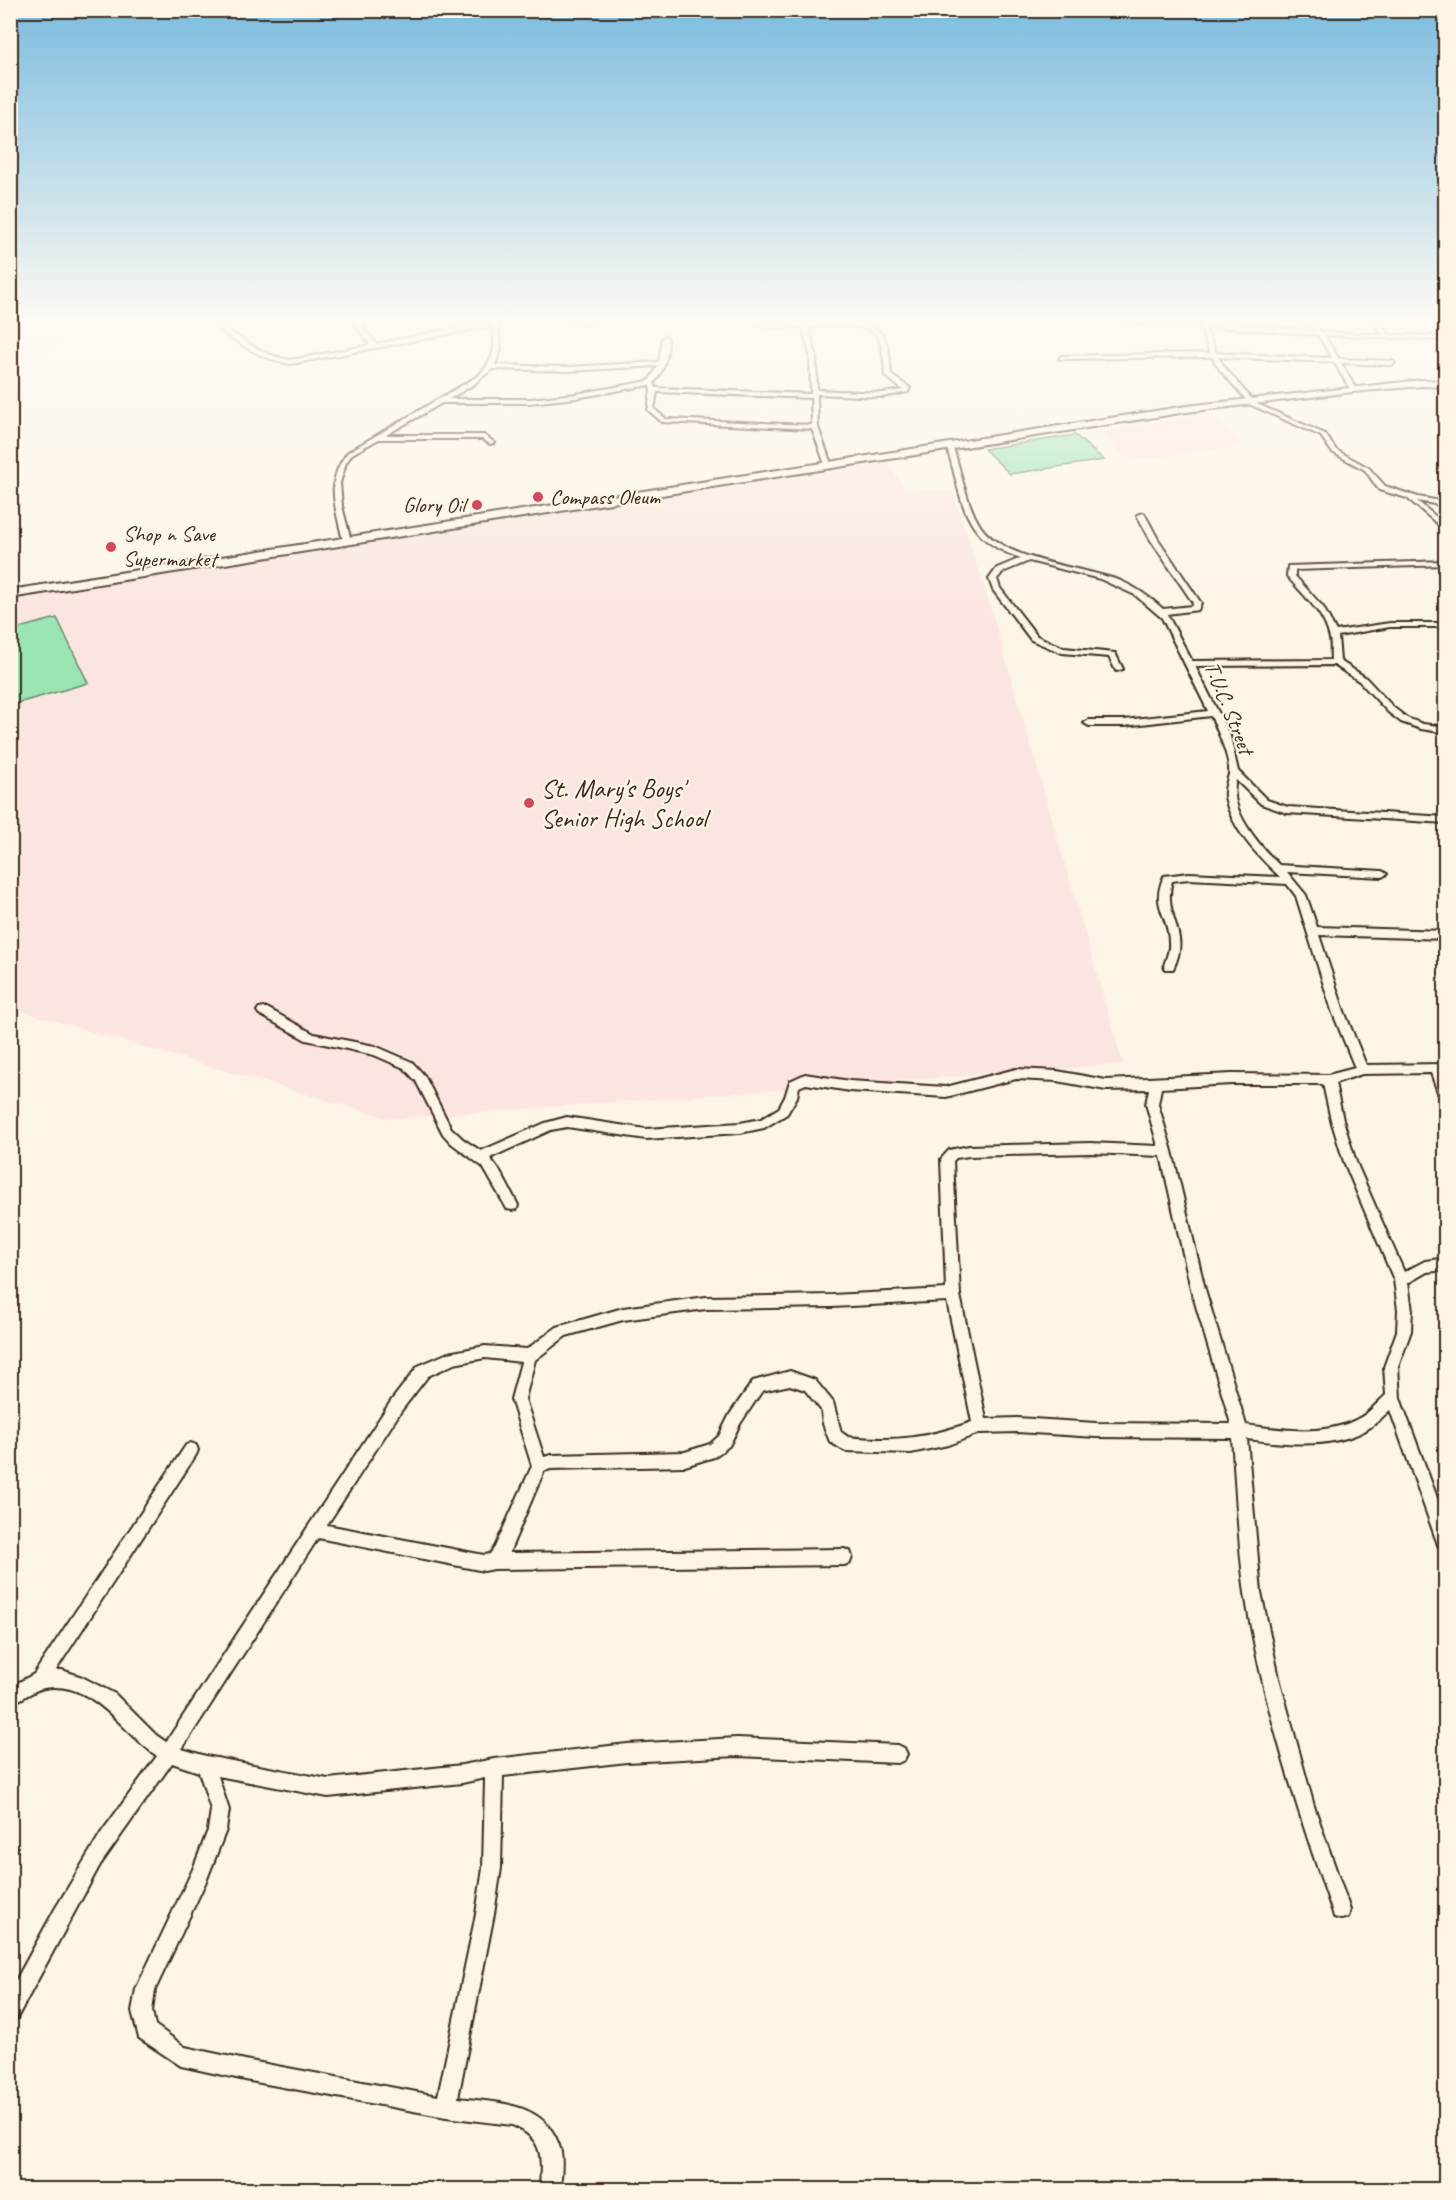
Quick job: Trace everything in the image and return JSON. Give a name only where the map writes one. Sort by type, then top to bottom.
[{"type":"highway","points":[[10,594],[869,457],[950,448],[1102,424]]},
{"type":"highway","points":[[10,604],[779,481],[876,464],[892,456]]},
{"type":"street","points":[[347,541],[337,495],[338,466],[350,453],[400,424]]},
{"type":"street","points":[[731,424],[815,427]]},
{"type":"street","points":[[815,424],[828,464]]},
{"type":"street","points":[[1296,424],[1323,435],[1340,457],[1362,465],[1382,488],[1406,496],[1446,504]]},
{"type":"street","points":[[377,437],[484,437],[492,443]]},
{"type":"street","name":"T.U.C. Street","points":[[950,448],[976,526],[994,542],[1029,558],[1120,583],[1162,612],[1224,736],[1234,772],[1230,784],[1234,809],[1257,849],[1290,881],[1300,895],[1314,931],[1338,1011],[1362,1070]]},
{"type":"street","points":[[1406,496],[1446,529]]},
{"type":"street","points":[[1141,515],[1154,539],[1197,603],[1195,608],[1184,611],[1162,612]]},
{"type":"street","points":[[1029,558],[1000,570],[993,579],[996,588],[1027,631],[1034,638],[1062,650],[1112,655],[1119,669]]},
{"type":"street","points":[[1336,662],[1333,634],[1318,602],[1291,576],[1291,568],[1446,562]]},
{"type":"street","points":[[1333,634],[1390,625],[1446,625]]},
{"type":"street","points":[[1190,664],[1336,662],[1362,679],[1391,710],[1404,720],[1421,726],[1446,730]]},
{"type":"street","points":[[1089,723],[1124,723],[1213,713]]},
{"type":"street","points":[[1234,772],[1264,802],[1287,810],[1446,820]]},
{"type":"street","points":[[1276,868],[1383,874]]},
{"type":"street","points":[[1169,966],[1176,952],[1176,939],[1162,902],[1168,878],[1182,876],[1290,881]]},
{"type":"street","points":[[1314,931],[1446,935]]},
{"type":"street","points":[[263,1011],[302,1034],[382,1053],[409,1065],[420,1080],[446,1130],[460,1146],[480,1157],[492,1168],[512,1205]]},
{"type":"street","points":[[480,1157],[549,1126],[567,1122],[646,1134],[740,1128],[764,1124],[783,1111],[791,1097],[794,1084],[806,1079],[850,1086],[946,1092],[1016,1074],[1057,1076],[1106,1085],[1232,1079],[1328,1080],[1362,1070],[1441,1069],[1446,1098]]},
{"type":"street","points":[[1328,1080],[1350,1162],[1401,1280],[1405,1310],[1404,1331],[1391,1366],[1393,1398],[1446,1545]]},
{"type":"street","points":[[1156,1084],[1152,1104],[1166,1151],[1198,1289],[1221,1371],[1238,1420],[1252,1581],[1264,1646],[1305,1806],[1341,1910]]},
{"type":"street","points":[[980,1426],[952,1295],[947,1159],[953,1154],[969,1151],[1090,1148],[1166,1151]]},
{"type":"street","points":[[1401,1280],[1425,1267],[1446,1264]]},
{"type":"street","points":[[494,1561],[501,1553],[539,1466],[518,1399],[529,1356],[562,1330],[623,1314],[706,1303],[832,1301],[952,1295]]},
{"type":"street","points":[[10,2011],[93,1860],[167,1753],[187,1729],[202,1701],[396,1406],[423,1371],[453,1358],[485,1352],[529,1356]]},
{"type":"street","points":[[539,1466],[551,1462],[685,1459],[714,1450],[724,1441],[735,1419],[758,1386],[790,1378],[810,1385],[820,1396],[828,1407],[830,1424],[835,1437],[846,1444],[866,1446],[911,1446],[948,1438],[980,1426],[1017,1425],[1096,1430],[1238,1431],[1284,1437],[1334,1435],[1366,1422],[1393,1398]]},
{"type":"street","points":[[40,1680],[191,1450]]},
{"type":"street","points":[[315,1530],[484,1563],[494,1561],[844,1557]]},
{"type":"street","points":[[10,1696],[40,1680],[62,1678],[82,1685],[109,1700],[150,1741],[167,1753],[206,1765],[328,1788],[462,1774],[592,1755],[737,1747],[898,1754]]},
{"type":"street","points":[[206,1765],[220,1810],[217,1830],[201,1873],[146,1989],[142,2011],[146,2031],[181,2056],[250,2072],[446,2106],[513,2115],[529,2122],[545,2136],[551,2154],[550,2190]]},
{"type":"street","points":[[446,2106],[492,1868],[494,1768]]},
{"type":"shaded area","points":[[1148,424],[1221,424],[1243,445],[1128,461],[1100,432]]},
{"type":"shaded area","name":"St. Mary's Boys' Senior High School","points":[[888,463],[905,489],[952,492],[984,585],[1123,1064],[391,1119],[34,1015],[11,1006],[10,600],[223,563]]},
{"type":"green space","points":[[1075,435],[1104,460],[1010,474],[984,449]]},
{"type":"green space","points":[[57,618],[88,683],[11,705],[11,630]]},
{"type":"place","name":"Compass Oleum","points":[[538,497]]},
{"type":"place","name":"Glory Oil","points":[[477,505]]},
{"type":"place","name":"Shop n Save Supermarket","points":[[111,547]]},
{"type":"place","name":"St. Mary's Boys' Senior High School","points":[[529,803]]}]
